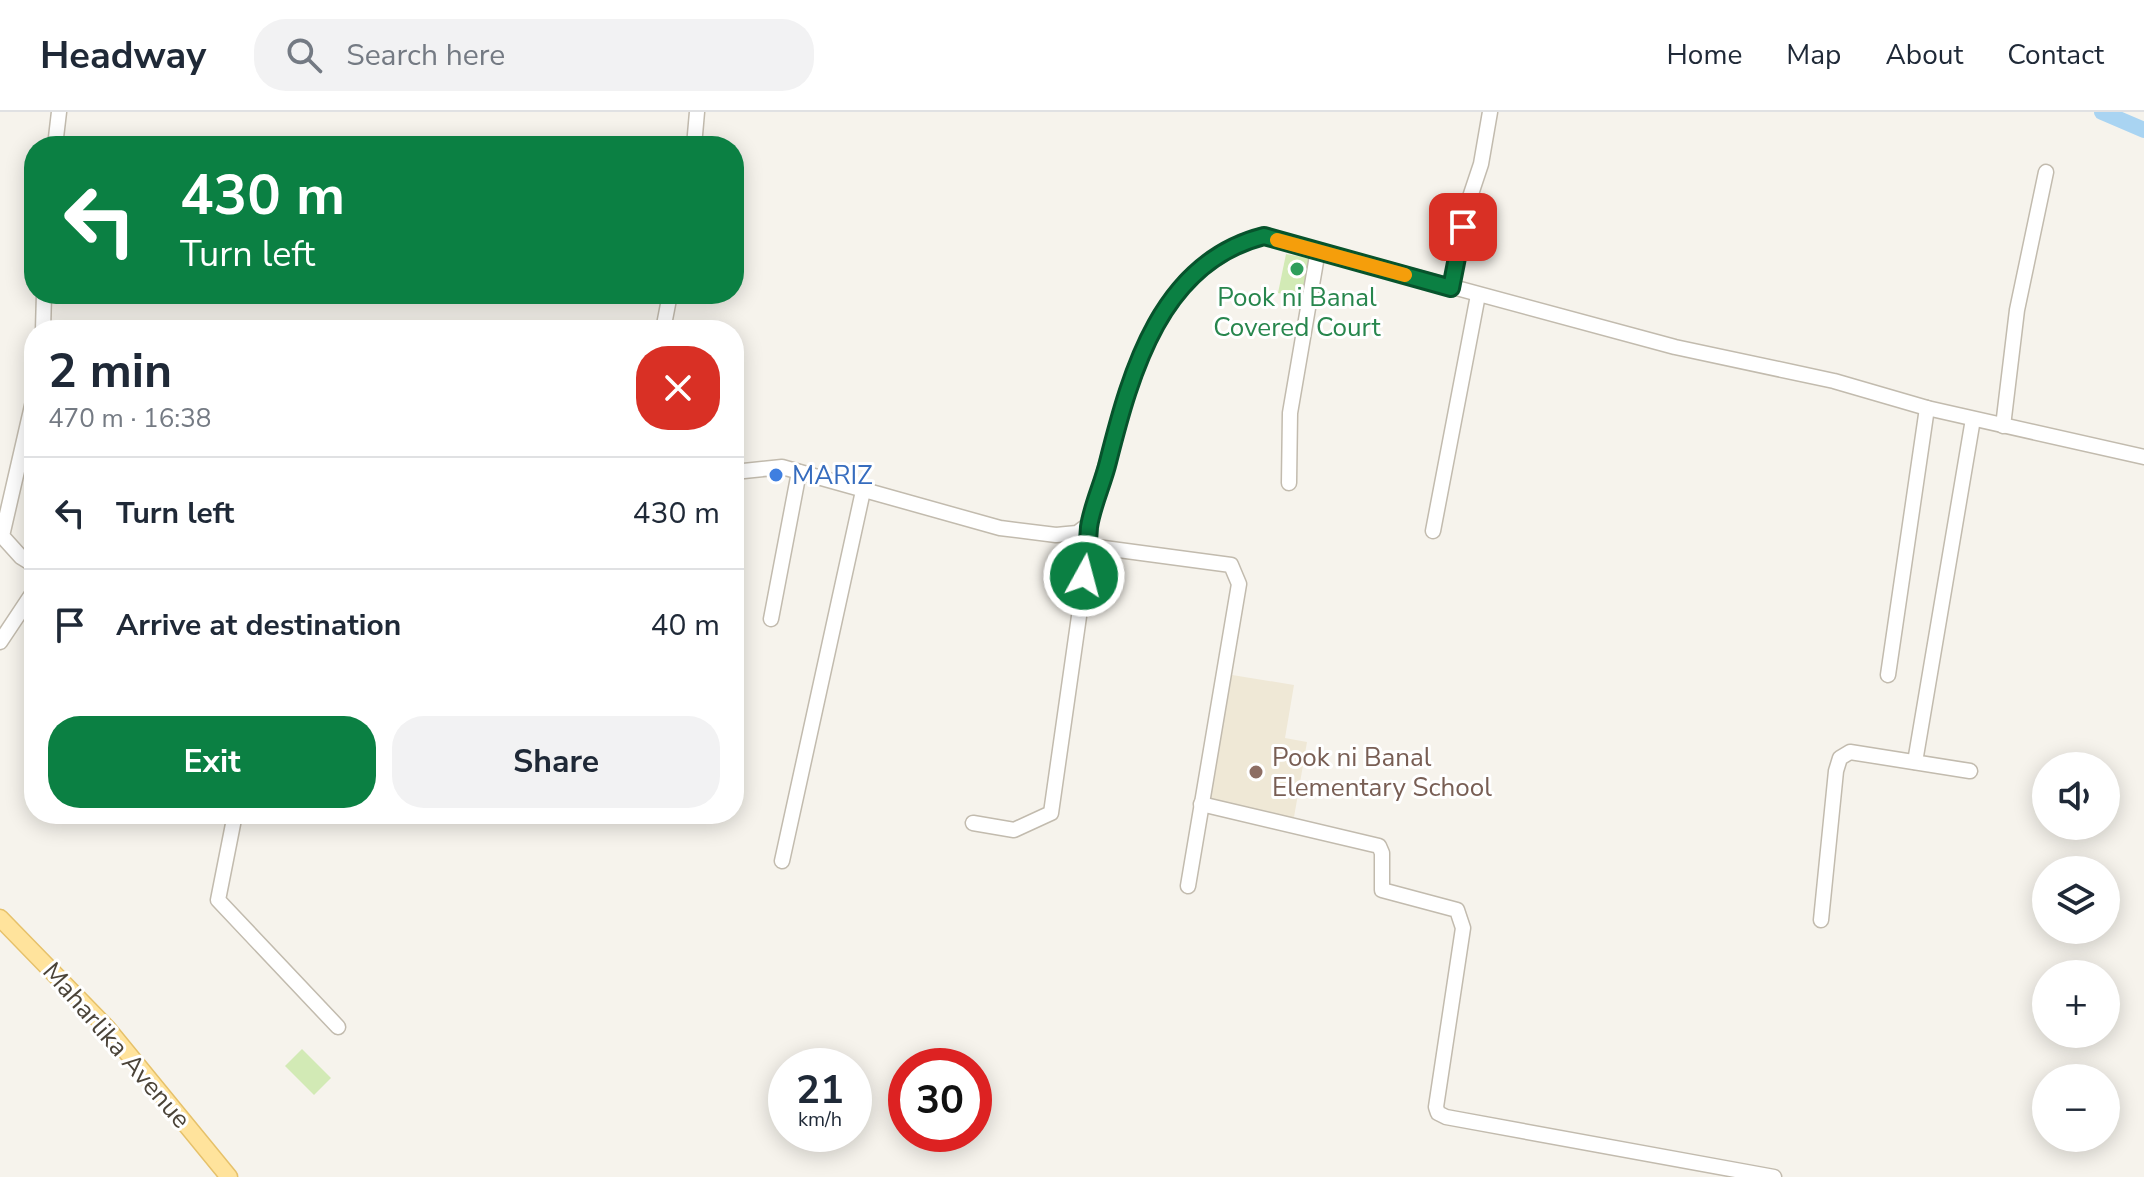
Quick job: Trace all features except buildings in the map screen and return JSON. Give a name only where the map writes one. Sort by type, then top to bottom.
[{"type":"main road","name":"Maharlika Avenue","points":[[0,918],[107,1028],[229,1177]]},
{"type":"street","points":[[56,136],[59,112]]},
{"type":"street","points":[[695,136],[697,112]]},
{"type":"street","points":[[1451,288],[1470,197],[1481,164],[1490,112]]},
{"type":"street","points":[[2003,426],[2017,310],[2046,172]]},
{"type":"street","points":[[973,823],[1014,830],[1051,813],[1089,546],[1089,524],[1128,387],[1158,318],[1188,278],[1241,242],[1264,236],[1675,347],[1834,381],[1927,408],[2144,457]]},
{"type":"street","points":[[1289,483],[1290,413],[1318,250]]},
{"type":"street","points":[[1433,531],[1478,295]]},
{"type":"street","points":[[1888,675],[1927,408]]},
{"type":"street","points":[[1915,762],[1973,419]]},
{"type":"street","points":[[24,440],[2,536],[24,559]]},
{"type":"street","points":[[744,471],[782,467],[1000,528],[1059,535],[1077,533],[1089,524]]},
{"type":"street","points":[[771,619],[799,472]]},
{"type":"street","points":[[782,861],[863,491]]},
{"type":"street","points":[[1059,535],[1089,546],[1231,565],[1237,575],[1239,584],[1188,886]]},
{"type":"street","points":[[0,642],[24,606]]},
{"type":"street","points":[[1821,920],[1836,771],[1840,758],[1850,752],[1970,771]]},
{"type":"street","points":[[1201,804],[1379,846],[1382,853],[1382,890],[1457,910],[1463,928],[1436,1107],[1438,1113],[1446,1117],[1774,1177]]},
{"type":"street","points":[[233,824],[218,900],[338,1027]]},
{"type":"shaded area","name":"Pook ni Banal Elementary School","points":[[1226,674],[1294,685],[1285,738],[1307,742],[1293,823],[1205,803]]},
{"type":"green space","name":"Pook ni Banal Covered Court","points":[[1286,254],[1313,259],[1305,298],[1278,293]]},
{"type":"green space","points":[[302,1049],[331,1078],[314,1095],[285,1066]]},
{"type":"waterway","points":[[2102,112],[2144,130]]},
{"type":"slow traffic","points":[[1277,240],[1405,275]]},
{"type":"place","name":"Pook ni Banal Covered Court","points":[[1297,269]]},
{"type":"place","name":"MARIZ","points":[[776,475]]},
{"type":"place","name":"Pook ni Banal Elementary School","points":[[1256,772]]},
{"type":"route","points":[[1084,576],[1089,524],[1128,387],[1158,318],[1188,278],[1241,242],[1264,236],[1451,288],[1463,227]]}]
